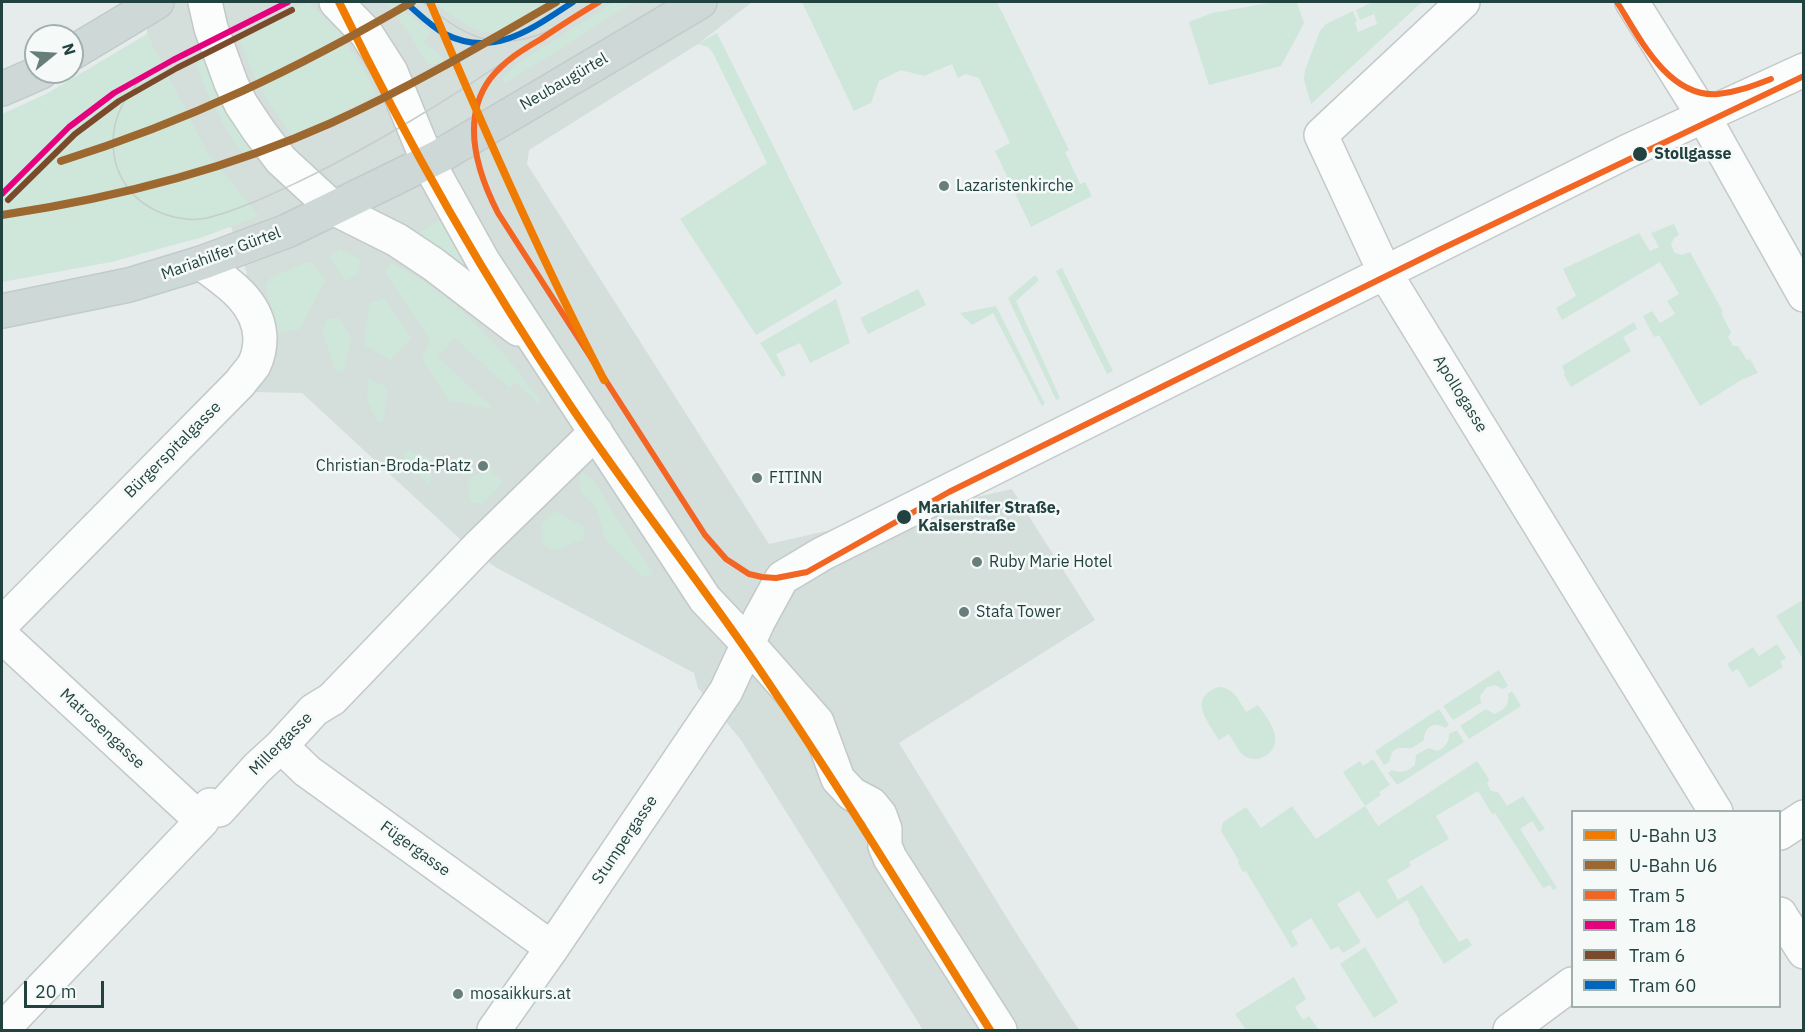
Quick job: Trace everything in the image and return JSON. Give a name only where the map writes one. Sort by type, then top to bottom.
[{"type":"main road","points":[[84,46],[157,2]]},
{"type":"main road","name":"Neubaugürtel","points":[[428,162],[700,2]]},
{"type":"main road","points":[[2,89],[24,79]]},
{"type":"main road","name":"Mariahilfer Gürtel","points":[[2,311],[129,285],[201,263],[287,231],[428,162]]},
{"type":"street","points":[[205,2],[214,39],[231,83],[241,104],[272,150],[333,208],[383,232],[433,264],[538,344]]},
{"type":"street","points":[[336,2],[366,33],[391,72],[428,162],[483,261],[705,599],[817,722],[838,779],[852,794],[871,804],[880,815],[885,829],[885,846],[890,858],[1000,1030]]},
{"type":"street","name":"Apollogasse","points":[[1463,2],[1321,135],[1385,273],[1715,810]]},
{"type":"street","points":[[1632,2],[1704,117],[1803,295]]},
{"type":"street","name":"Stumpergasse","points":[[494,1030],[726,692],[763,612],[782,578],[822,554],[1628,151],[1803,70]]},
{"type":"street","name":"Bürgerspitalgasse","points":[[2,624],[240,383],[255,364],[260,345],[260,328],[253,310],[230,285],[201,263]]},
{"type":"street","name":"Millergasse","points":[[2,1030],[202,821],[210,805],[219,810],[314,710],[333,699],[474,552],[596,432]]},
{"type":"street","name":"Matrosengasse","points":[[2,636],[202,821]]},
{"type":"street","name":"Fügergasse","points":[[281,746],[307,771],[552,948]]},
{"type":"street","points":[[1781,832],[1803,817]]},
{"type":"street","points":[[1781,917],[1803,952]]},
{"type":"street","points":[[1510,1030],[1571,985]]},
{"type":"shaded area","points":[[146,2],[752,2],[698,44],[529,150],[527,164],[769,544],[1012,489],[1095,620],[899,743],[1079,1030],[923,1030],[741,740],[698,688],[694,673],[497,568],[474,552],[302,393],[254,392],[244,278],[247,273],[227,215],[147,34]]},
{"type":"green space","points":[[308,2],[339,32],[377,94],[294,138],[261,89],[238,35]]},
{"type":"green space","points":[[386,2],[396,5],[431,32],[424,42],[444,60],[442,64],[427,64],[410,35]]},
{"type":"green space","points":[[434,2],[557,2],[514,30],[492,33],[461,22]]},
{"type":"green space","points":[[614,2],[634,2],[505,84],[502,79],[514,66]]},
{"type":"green space","points":[[802,2],[997,2],[1069,150],[1065,152],[1080,184],[1085,182],[1092,196],[1031,227],[995,151],[1010,143],[979,78],[966,74],[958,78],[952,64],[924,76],[901,70],[879,81],[871,103],[854,111]]},
{"type":"green space","points":[[1274,2],[1297,2],[1304,23],[1281,66],[1209,85],[1189,22],[1212,13]]},
{"type":"green space","points":[[1373,2],[1422,2],[1311,104],[1304,80],[1305,70],[1320,31],[1326,24],[1353,11],[1358,32],[1377,24],[1374,14],[1360,20],[1356,10]]},
{"type":"green space","points":[[717,33],[842,284],[756,335],[680,219],[767,163],[713,53],[708,47],[698,44]]},
{"type":"green space","points":[[147,34],[208,153],[259,216],[203,237],[111,262],[2,282],[2,114],[63,84],[84,84],[84,71]]},
{"type":"green space","points":[[203,54],[260,154],[252,160],[248,160],[231,136],[210,98],[194,58]]},
{"type":"green space","points":[[439,220],[487,296],[408,239]]},
{"type":"green space","points":[[1674,224],[1679,235],[1674,238],[1671,245],[1675,253],[1682,255],[1690,252],[1723,312],[1721,313],[1731,332],[1728,337],[1733,346],[1738,346],[1747,360],[1750,359],[1758,373],[1741,380],[1700,406],[1659,335],[1654,337],[1643,316],[1652,311],[1660,323],[1675,314],[1667,301],[1679,294],[1660,262],[1562,320],[1556,308],[1576,296],[1563,269],[1639,233],[1650,251],[1659,247],[1651,233]]},
{"type":"green space","points":[[340,249],[360,259],[358,275],[345,281],[329,255]]},
{"type":"green space","points":[[308,262],[312,263],[326,280],[300,329],[279,333],[265,285],[271,277]]},
{"type":"green space","points":[[391,263],[436,290],[475,323],[542,402],[537,403],[517,384],[509,388],[454,338],[438,357],[492,407],[489,409],[449,401],[422,358],[430,340],[385,273]]},
{"type":"green space","points":[[1062,268],[1113,371],[1107,374],[1056,271]]},
{"type":"green space","points":[[1035,275],[1039,280],[1016,301],[1060,398],[1056,400],[1008,298]]},
{"type":"green space","points":[[918,289],[926,305],[868,334],[860,318]]},
{"type":"green space","points":[[385,298],[411,339],[391,360],[364,345],[369,303]]},
{"type":"green space","points":[[836,299],[850,343],[810,363],[800,343],[776,354],[786,375],[782,377],[760,343]]},
{"type":"green space","points":[[996,306],[1045,404],[1042,406],[993,313],[972,325],[960,313]]},
{"type":"green space","points":[[340,318],[351,338],[344,371],[336,372],[322,331],[327,319]]},
{"type":"green space","points":[[1634,322],[1637,329],[1623,337],[1631,351],[1571,387],[1562,366]]},
{"type":"green space","points":[[368,379],[387,387],[382,422],[378,422],[367,402]]},
{"type":"green space","points":[[406,450],[431,458],[431,484],[428,484],[403,456]]},
{"type":"green space","points":[[489,468],[503,482],[482,504],[470,502],[468,480]]},
{"type":"green space","points":[[582,472],[593,480],[654,575],[643,577],[606,541],[595,506],[581,493],[579,477]]},
{"type":"green space","points":[[555,511],[584,527],[585,539],[554,551],[543,544],[541,523]]},
{"type":"green space","points":[[1803,600],[1803,659],[1776,616]]},
{"type":"green space","points":[[1777,644],[1786,658],[1780,662],[1783,667],[1749,688],[1738,669],[1732,672],[1727,664],[1753,647],[1759,656]]},
{"type":"green space","points":[[1499,670],[1508,686],[1503,689],[1495,685],[1487,687],[1480,696],[1481,703],[1453,720],[1443,706]]},
{"type":"green space","points":[[1218,687],[1232,692],[1246,712],[1258,705],[1275,734],[1275,744],[1269,754],[1252,759],[1240,752],[1229,734],[1219,740],[1206,718],[1202,704],[1209,692]]},
{"type":"green space","points":[[1512,691],[1521,706],[1469,739],[1460,726],[1486,709],[1494,714],[1501,711],[1506,707],[1508,694]]},
{"type":"green space","points":[[1439,709],[1449,725],[1445,728],[1437,725],[1430,726],[1424,740],[1412,748],[1398,748],[1392,752],[1389,762],[1384,765],[1375,751]]},
{"type":"green space","points":[[1457,730],[1464,742],[1397,785],[1388,773],[1392,770],[1401,772],[1410,769],[1415,765],[1416,755],[1428,748],[1438,751],[1445,746],[1449,734]]},
{"type":"green space","points":[[1373,759],[1390,785],[1379,792],[1381,795],[1365,806],[1343,772],[1360,761],[1363,766]]},
{"type":"green space","points":[[1477,761],[1489,779],[1487,784],[1491,791],[1498,792],[1507,806],[1523,796],[1545,829],[1539,832],[1532,821],[1520,829],[1557,888],[1553,890],[1550,885],[1543,888],[1495,813],[1492,814],[1478,791],[1436,816],[1449,839],[1409,862],[1411,866],[1387,880],[1398,900],[1422,885],[1459,942],[1467,938],[1472,945],[1444,964],[1407,900],[1377,919],[1359,891],[1337,904],[1361,942],[1343,953],[1338,946],[1331,950],[1311,918],[1291,931],[1298,944],[1292,948],[1246,871],[1243,872],[1238,863],[1239,861],[1221,831],[1223,822],[1246,807],[1261,828],[1292,806],[1316,839],[1365,806],[1378,826]]},
{"type":"green space","points":[[1365,947],[1398,1002],[1374,1018],[1340,964]]},
{"type":"green space","points":[[1294,977],[1306,999],[1295,1007],[1303,1020],[1309,1016],[1319,1030],[1246,1030],[1235,1014]]},
{"type":"tram line","name":"18","points":[[2,194],[69,127],[114,93],[173,60],[288,2]]},
{"type":"tram line","points":[[273,10],[290,2]]},
{"type":"tram line","name":"60","points":[[405,2],[445,34],[463,41],[480,43],[496,42],[528,30],[573,2]]},
{"type":"tram line","points":[[423,2],[457,27],[489,40],[523,39],[542,34],[563,24]]},
{"type":"tram line","name":"5","points":[[599,2],[514,56],[490,79],[481,95],[476,111],[474,129],[478,163],[498,213],[705,535],[726,559],[749,574],[776,578],[807,572],[949,492],[1439,250],[1804,76]]},
{"type":"tram line","name":"5","points":[[1617,2],[1645,48],[1670,76],[1684,86],[1700,93],[1718,94],[1771,79]]},
{"type":"tram line","name":"6","points":[[8,200],[75,134],[119,101],[177,68],[292,10]]},
{"type":"tram line","points":[[156,69],[136,85],[123,104],[115,125],[113,147],[117,168],[128,188],[144,204],[167,215],[197,219],[219,215],[243,206],[333,165],[412,120],[515,55]]},
{"type":"metro line","name":"U3","points":[[339,2],[447,208],[538,356],[592,437],[780,700],[990,1030]]},
{"type":"metro line","name":"U6","points":[[61,161],[153,129],[241,92],[412,2]]},
{"type":"metro line","name":"U3","points":[[430,2],[513,193],[604,380]]},
{"type":"metro line","name":"U6","points":[[2,215],[128,191],[211,168],[291,140],[360,110],[417,81],[556,2]]},
{"type":"place","name":"Stollgasse","points":[[1640,154]]},
{"type":"place","name":"Lazaristenkirche","points":[[944,186]]},
{"type":"place","name":"Christian-Broda-Platz","points":[[483,466]]},
{"type":"place","name":"FITINN","points":[[757,478]]},
{"type":"place","name":"Mariahilfer Straße, Kaiserstraße","points":[[904,517]]},
{"type":"place","name":"Ruby Marie Hotel","points":[[977,562]]},
{"type":"place","name":"Stafa Tower","points":[[964,612]]},
{"type":"place","name":"mosaikkurs.at","points":[[458,994]]}]
